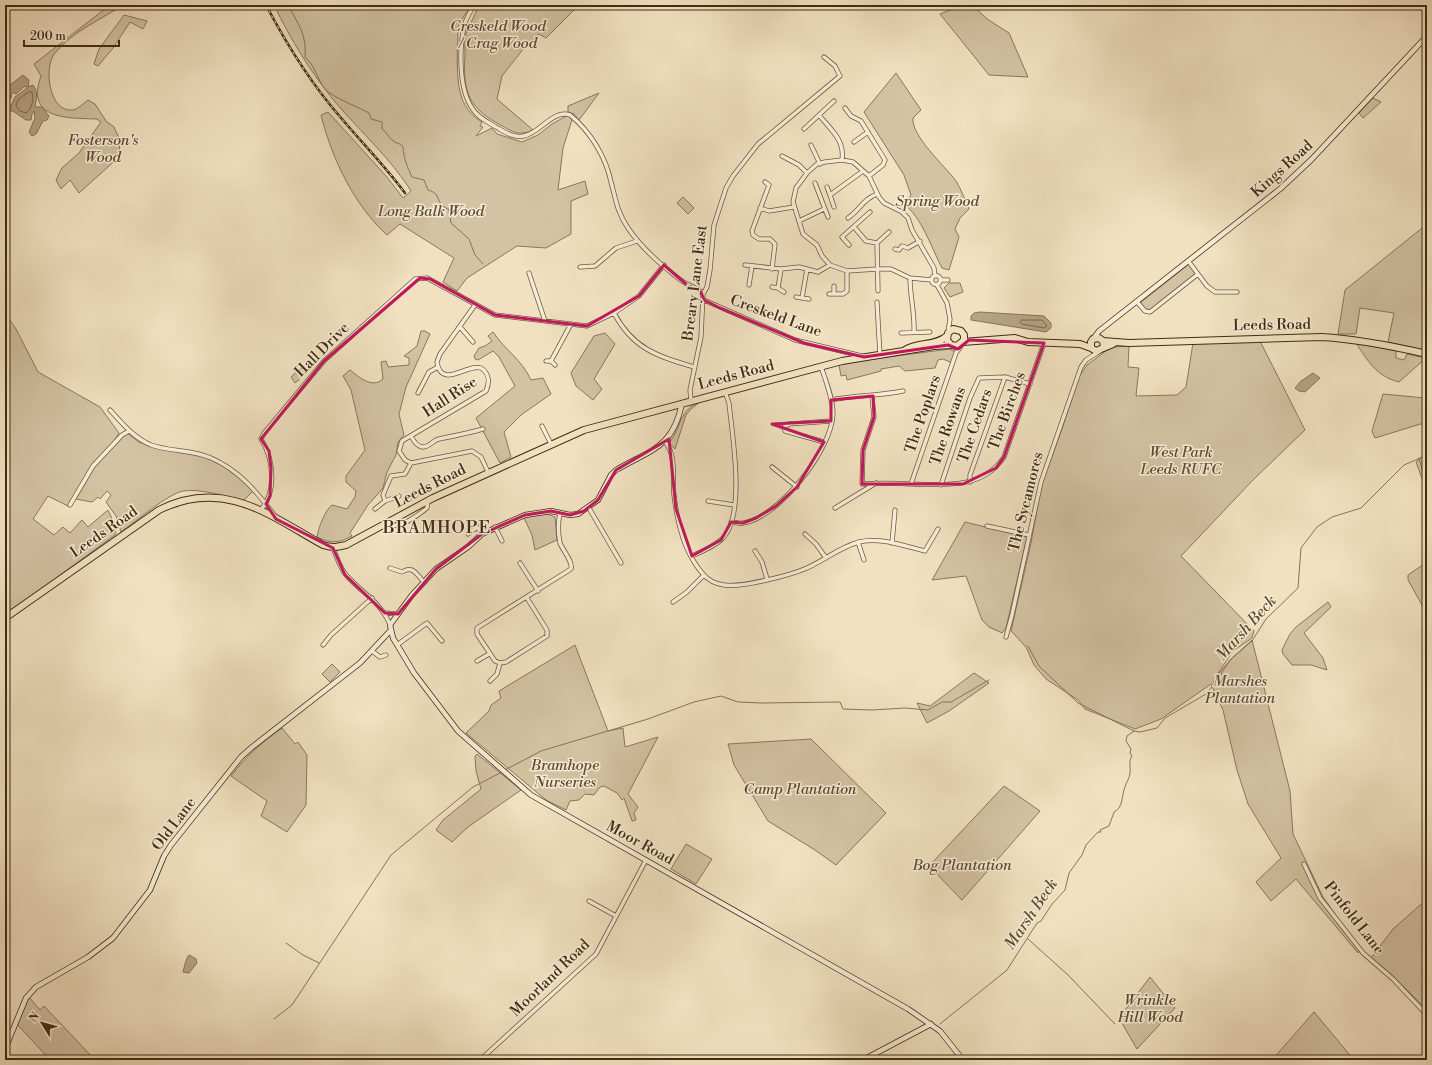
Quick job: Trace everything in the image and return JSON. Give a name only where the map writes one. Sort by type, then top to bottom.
[{"type":"highway","points":[[985,341],[961,330],[953,329],[948,334],[952,345],[957,346],[969,340],[985,341],[1016,338],[1018,340],[1044,343],[1080,344],[1097,338],[1102,344],[1092,349],[1080,344]]},
{"type":"highway","points":[[961,330],[964,335],[963,343]]},
{"type":"highway","name":"Leeds Road","points":[[902,352],[914,346],[940,341],[948,334]]},
{"type":"highway","name":"Leeds Road","points":[[1102,344],[1335,338],[1364,340],[1427,354]]},
{"type":"highway","points":[[1092,340],[1092,349]]},
{"type":"highway","name":"Leeds Road","points":[[5,618],[58,579],[170,504],[188,499],[206,497],[245,503],[324,545],[333,548],[346,545],[428,501],[488,472],[584,430],[821,366],[864,357],[952,345]]},
{"type":"street","points":[[474,5],[464,27],[462,58],[462,79],[467,99],[472,110],[486,122],[503,132],[509,135],[517,136],[525,136],[536,131],[558,116],[570,115],[596,145],[609,175],[616,207],[625,224],[637,241],[649,254],[676,276],[703,294]]},
{"type":"street","name":"Kings Road","points":[[1092,340],[1103,329],[1280,189],[1311,160],[1427,36]]},
{"type":"street","name":"Breary Lane East","points":[[692,400],[690,390],[701,337],[704,300],[703,294],[707,287],[710,270],[716,215],[726,188],[758,144],[840,76],[835,66],[824,57]]},
{"type":"street","points":[[804,129],[834,101]]},
{"type":"street","points":[[845,108],[851,116],[861,121],[885,160],[884,165],[869,176]]},
{"type":"street","points":[[819,115],[841,142],[843,151],[842,160]]},
{"type":"street","points":[[854,142],[868,132]]},
{"type":"street","points":[[811,145],[820,164]]},
{"type":"street","points":[[782,156],[799,165],[806,173]]},
{"type":"street","points":[[842,160],[853,162],[869,176],[877,194],[884,203],[905,214],[934,268],[935,276],[932,280],[910,278],[891,270],[878,268],[847,272],[830,265],[822,256],[817,245],[803,234],[794,207],[793,202],[796,188],[806,173],[820,164],[842,160]]},
{"type":"street","points":[[830,195],[862,170]]},
{"type":"street","points":[[815,183],[828,217]]},
{"type":"street","points":[[768,185],[752,230],[753,235],[759,239],[770,239],[774,244],[772,269]]},
{"type":"street","points":[[827,188],[834,207]]},
{"type":"street","points":[[848,218],[856,213],[866,198],[877,194]]},
{"type":"street","points":[[760,208],[769,211],[794,207]]},
{"type":"street","points":[[799,221],[824,209]]},
{"type":"street","points":[[849,245],[842,238],[870,212]]},
{"type":"street","points":[[854,227],[866,241],[876,243]]},
{"type":"street","points":[[876,243],[889,232]]},
{"type":"street","points":[[580,267],[595,266],[616,248],[637,241]]},
{"type":"street","points":[[895,249],[899,250],[902,246],[908,248],[920,241]]},
{"type":"street","points":[[876,243],[878,291]]},
{"type":"street","points":[[1189,262],[1215,292],[1237,292]]},
{"type":"street","points":[[418,393],[429,372],[438,367],[437,362],[440,354],[475,305],[495,315],[591,325],[614,313],[639,296],[664,265]]},
{"type":"street","points":[[745,265],[781,270],[792,267],[818,272],[830,265]]},
{"type":"street","points":[[749,286],[752,266]]},
{"type":"street","points":[[802,298],[807,269]]},
{"type":"street","points":[[778,288],[781,270]]},
{"type":"street","points":[[829,294],[843,294],[847,291],[847,272]]},
{"type":"street","points":[[529,273],[545,320]]},
{"type":"street","points":[[1137,302],[1145,311],[1150,312],[1198,274]]},
{"type":"street","points":[[935,276],[940,280],[948,280]]},
{"type":"street","name":"Hall Drive","points":[[266,504],[270,496],[271,468],[269,451],[261,439],[264,433],[324,361],[415,279],[427,278],[475,305]]},
{"type":"street","points":[[910,278],[911,303],[914,311],[914,333]]},
{"type":"street","points":[[932,280],[933,284],[937,285],[947,303],[950,319],[948,334]]},
{"type":"street","points":[[937,285],[940,280]]},
{"type":"street","points":[[834,286],[834,294]]},
{"type":"street","points":[[772,287],[778,288],[784,292]]},
{"type":"street","points":[[796,297],[809,299]]},
{"type":"street","name":"Creskeld Lane","points":[[704,300],[795,340],[864,357]]},
{"type":"street","points":[[878,302],[880,356]]},
{"type":"street","points":[[614,313],[634,338],[646,350],[667,359],[694,367]]},
{"type":"street","points":[[950,319],[961,330]]},
{"type":"street","points":[[551,361],[571,324]]},
{"type":"street","points":[[460,327],[473,342]]},
{"type":"street","points":[[1102,344],[1103,329]]},
{"type":"street","points":[[901,333],[930,332]]},
{"type":"street","name":"The Poplars","points":[[911,484],[956,352],[963,343]]},
{"type":"street","name":"The Birches","points":[[872,396],[874,417],[863,450],[862,484],[876,483],[941,486],[958,485],[970,482],[996,468],[1004,457],[1044,343]]},
{"type":"street","name":"The Sycamores","points":[[1006,637],[1046,466],[1060,430],[1079,371],[1084,363],[1092,357],[1102,344]]},
{"type":"street","points":[[952,345],[956,352]]},
{"type":"street","points":[[1092,349],[1092,357]]},
{"type":"street","points":[[546,361],[551,361],[556,365]]},
{"type":"street","name":"Hall Rise","points":[[411,463],[405,460],[399,451],[402,441],[483,394],[488,388],[489,380],[486,373],[478,366],[453,375],[444,374],[438,367]]},
{"type":"street","points":[[731,522],[743,523],[756,518],[776,506],[797,487],[812,465],[824,442],[833,415],[831,400],[821,366]]},
{"type":"street","name":"The Rowans","points":[[941,486],[976,381],[981,377],[1005,377],[1030,384]]},
{"type":"street","name":"The Cedars","points":[[970,482],[970,475],[1005,377]]},
{"type":"street","points":[[831,400],[854,395],[872,396],[903,391]]},
{"type":"street","points":[[692,556],[721,540],[731,522],[738,486],[729,404],[725,392]]},
{"type":"street","points":[[621,563],[589,508],[598,500],[611,475],[616,470],[665,442],[676,426],[682,403]]},
{"type":"street","points":[[110,410],[129,431],[142,440],[153,445],[209,457],[232,469],[251,486],[276,519]]},
{"type":"street","points":[[824,442],[785,431],[784,427],[789,424],[831,421]]},
{"type":"street","points":[[542,426],[551,444]]},
{"type":"street","points":[[410,436],[418,445],[426,446],[438,439],[446,439],[483,429]]},
{"type":"street","points":[[70,505],[93,466],[122,435],[129,431]]},
{"type":"street","points":[[665,442],[672,452],[673,482],[679,524],[692,556],[704,575],[718,584],[731,586],[767,579],[807,568],[858,542],[874,541],[892,543],[925,551],[938,529]]},
{"type":"street","points":[[385,501],[383,495],[391,476],[405,474],[411,463],[472,451],[481,457],[488,472]]},
{"type":"street","points":[[772,467],[797,487]]},
{"type":"street","points":[[835,508],[876,483]]},
{"type":"street","points":[[375,509],[385,501],[399,496]]},
{"type":"street","points":[[708,501],[734,505]]},
{"type":"street","points":[[260,510],[266,504]]},
{"type":"street","name":"Old Lane","points":[[5,1049],[28,996],[36,987],[88,957],[114,938],[150,890],[164,856],[171,845],[241,757],[360,663],[391,628],[398,614],[436,569],[468,547],[482,534],[525,515],[551,511],[570,516],[578,514],[589,508]]},
{"type":"street","points":[[892,543],[896,510]]},
{"type":"street","points":[[527,598],[547,630],[547,636],[506,662],[500,663],[495,661],[477,634],[477,628],[569,572],[572,566],[560,541],[560,513]]},
{"type":"street","points":[[987,526],[1029,535]]},
{"type":"street","points":[[468,534],[477,527],[482,534]]},
{"type":"street","points":[[495,527],[502,541]]},
{"type":"street","points":[[805,534],[816,544],[826,558]]},
{"type":"street","points":[[858,542],[864,560]]},
{"type":"street","points":[[333,548],[345,575],[372,598],[385,613],[391,628]]},
{"type":"street","points":[[755,551],[760,558],[767,579]]},
{"type":"street","points":[[520,563],[538,591]]},
{"type":"street","points":[[390,568],[402,572],[408,568],[411,569],[424,582]]},
{"type":"street","points":[[673,602],[687,592],[704,575]]},
{"type":"street","points":[[323,645],[331,635],[372,598]]},
{"type":"street","points":[[385,613],[398,614]]},
{"type":"street","points":[[397,645],[427,623],[442,641]]},
{"type":"street","name":"Moor Road","points":[[391,628],[397,645],[414,673],[458,731],[531,795],[839,969],[931,1024],[946,1038],[963,1060]]},
{"type":"street","points":[[372,651],[380,657],[386,655]]},
{"type":"street","points":[[477,662],[489,654]]},
{"type":"street","points":[[490,681],[496,674],[500,663]]},
{"type":"street","name":"Moorland Road","points":[[480,1060],[596,954],[646,860]]},
{"type":"street","name":"Pinfold Lane","points":[[1304,864],[1320,898],[1363,953],[1393,979],[1427,1015]]},
{"type":"street","points":[[589,900],[616,916]]},
{"type":"street","points":[[863,1060],[931,1024]]},
{"type":"highlighted area","points":[[664,265],[686,284],[701,292],[704,300],[720,308],[804,343],[864,357],[948,345],[958,349],[969,340],[1044,343],[1004,457],[996,468],[963,484],[862,484],[863,450],[874,417],[873,396],[831,400],[831,421],[772,424],[824,442],[797,487],[776,506],[756,518],[743,523],[731,522],[721,540],[692,556],[676,509],[669,439],[616,470],[598,500],[584,511],[570,515],[551,511],[525,515],[482,534],[436,569],[398,614],[392,615],[385,613],[345,575],[333,548],[276,519],[266,504],[270,496],[271,468],[269,451],[261,439],[324,361],[420,278],[430,279],[495,315],[587,326],[639,296]]},
{"type":"green space","name":"Fosterson's Wood","points":[[110,5],[123,5],[70,39],[55,53],[49,68],[50,88],[58,104],[65,109],[73,110],[88,100],[95,104],[106,121],[114,127],[120,140],[119,157],[79,193],[70,180],[61,189],[56,180],[62,168],[79,153],[101,122],[97,119],[62,117],[52,114],[44,109],[39,101],[38,90],[41,76],[34,64]]},
{"type":"green space","name":"Long Balk Wood","points":[[274,5],[471,5],[460,22],[458,28],[457,67],[459,88],[465,105],[472,115],[482,122],[480,126],[483,127],[476,136],[492,128],[497,134],[522,142],[538,135],[552,124],[568,115],[572,120],[563,148],[558,190],[585,181],[588,194],[571,201],[571,234],[546,248],[517,246],[467,278],[457,291],[443,282],[454,258],[400,224],[387,235],[364,210],[346,180],[331,148],[321,115],[328,112],[387,177],[403,198],[411,191],[394,168],[336,103],[318,80],[294,43]]},
{"type":"green space","name":"Creskeld Wood / Crag Wood","points":[[478,5],[579,5],[546,38],[539,34],[524,48],[502,76],[497,99],[533,130],[523,133],[515,132],[487,117],[479,110],[469,94],[465,76],[465,38]]},
{"type":"green space","points":[[964,5],[972,5],[987,19],[1009,33],[1028,77],[989,75],[940,14]]},
{"type":"green space","points":[[124,15],[147,21],[143,29],[130,22],[113,48],[98,66],[94,64],[99,49]]},
{"type":"green space","name":"Spring Wood","points":[[896,73],[921,110],[913,118],[917,133],[930,151],[956,181],[969,209],[960,218],[955,229],[959,237],[949,270],[942,268],[926,233],[916,216],[904,204],[911,195],[904,175],[864,112]]},
{"type":"green space","points":[[599,93],[579,120],[574,114],[568,112],[568,106]]},
{"type":"green space","points":[[1373,98],[1381,102],[1363,118],[1359,113]]},
{"type":"green space","points":[[683,197],[694,208],[688,214],[677,203]]},
{"type":"green space","points":[[1427,224],[1427,347],[1424,350],[1388,342],[1394,313],[1360,308],[1356,334],[1338,334],[1345,290]]},
{"type":"green space","points":[[1189,264],[1196,272],[1194,275],[1150,310],[1144,308],[1140,303]]},
{"type":"green space","points":[[949,283],[960,283],[963,292],[950,297],[944,288]]},
{"type":"green space","points":[[5,313],[16,329],[38,372],[100,407],[119,433],[113,443],[95,461],[68,506],[48,496],[33,519],[54,535],[63,527],[70,533],[82,520],[88,527],[108,510],[114,523],[116,534],[5,616]]},
{"type":"green space","points":[[421,331],[425,331],[430,334],[406,387],[399,414],[404,435],[398,442],[396,455],[387,472],[383,488],[368,505],[350,533],[352,536],[335,542],[317,537],[322,520],[329,507],[332,505],[347,509],[355,497],[356,491],[346,482],[346,476],[365,450],[351,390],[343,376],[350,370],[366,381],[374,383],[383,379],[381,362],[386,361],[388,367],[409,365],[409,358],[404,356],[417,346]]},
{"type":"green space","points":[[493,332],[523,367],[531,380],[543,378],[551,394],[521,415],[504,432],[511,457],[500,463],[476,418],[515,386],[499,357],[493,351],[478,360],[475,359],[474,356],[479,348],[492,341],[488,336]]},
{"type":"green space","points":[[605,333],[615,344],[594,379],[602,389],[593,400],[576,386],[571,373],[594,336]]},
{"type":"green space","points":[[1260,341],[1305,430],[1253,480],[1181,556],[1254,631],[1252,638],[1233,651],[1215,678],[1231,659],[1252,640],[1290,791],[1293,834],[1323,897],[1360,949],[1358,953],[1296,879],[1271,901],[1256,882],[1281,858],[1248,804],[1237,770],[1223,710],[1211,684],[1161,719],[1135,729],[1085,709],[1078,700],[1046,679],[1034,665],[1026,647],[1011,631],[1031,543],[1041,486],[1079,377],[1087,365],[1113,347],[1129,346],[1128,367],[1139,368],[1136,396],[1177,395],[1186,387],[1193,343]]},
{"type":"green space","points":[[1356,343],[1396,351],[1396,358],[1404,360],[1407,354],[1426,358],[1399,382],[1378,372]]},
{"type":"green space","points":[[950,349],[955,352],[952,363],[943,359],[938,360],[935,368],[905,371],[899,366],[881,369],[881,371],[847,380],[846,375],[841,376],[839,365],[857,361]]},
{"type":"green space","points":[[302,367],[307,373],[295,383],[291,377]]},
{"type":"green space","points":[[1383,394],[1425,398],[1427,396],[1427,422],[1375,438],[1372,431]]},
{"type":"green space","points":[[700,402],[686,415],[675,449],[669,443],[684,414],[693,405]]},
{"type":"green space","points":[[127,433],[139,442],[150,446],[206,457],[233,471],[253,491],[244,500],[205,492],[190,490],[183,491],[169,497],[121,532],[116,516],[106,502],[111,495],[107,491],[100,499],[98,497],[92,502],[76,499],[96,465]]},
{"type":"green space","points":[[1427,453],[1427,553],[1424,484],[1416,462]]},
{"type":"green space","points":[[539,514],[548,514],[555,517],[557,540],[535,550],[532,535],[524,518]]},
{"type":"green space","points":[[965,522],[1027,537],[1006,628],[1002,633],[989,627],[982,620],[966,576],[932,580]]},
{"type":"green space","points":[[1427,562],[1427,614],[1408,580],[1408,575]]},
{"type":"green space","points":[[1328,602],[1331,607],[1304,633],[1323,658],[1327,670],[1311,665],[1292,665],[1283,654],[1282,650],[1290,634],[1296,627]]},
{"type":"green space","name":"Bramhope Nurseries","points":[[575,645],[608,731],[623,728],[625,747],[658,737],[628,794],[638,807],[634,813],[636,820],[632,821],[624,798],[622,800],[617,793],[604,786],[600,787],[594,795],[585,794],[579,800],[570,801],[566,810],[546,800],[466,733],[489,711],[491,705],[501,698],[499,691]]},
{"type":"green space","points":[[332,664],[340,672],[330,682],[322,674]]},
{"type":"green space","points":[[974,673],[989,683],[949,711],[927,723],[917,703],[930,706]]},
{"type":"green space","points":[[282,728],[295,744],[298,742],[307,755],[306,805],[287,832],[261,816],[267,801],[231,776],[255,750]]},
{"type":"green space","name":"Camp Plantation","points":[[811,739],[886,813],[836,865],[768,821],[734,765],[728,744]]},
{"type":"green space","points":[[477,754],[521,790],[468,827],[452,842],[436,830],[443,820],[481,789],[476,771],[475,756]]},
{"type":"green space","name":"Bog Plantation","points":[[1004,786],[1040,811],[962,900],[929,866]]},
{"type":"green space","points":[[686,844],[712,859],[696,884],[671,869]]},
{"type":"green space","points":[[1427,899],[1427,1010],[1394,977],[1371,958],[1393,929]]},
{"type":"green space","name":"Wrinkle Hill Wood","points":[[1150,977],[1175,1008],[1137,1049],[1119,1018]]},
{"type":"green space","points":[[29,997],[40,1010],[44,1006],[95,1060],[50,1060],[17,1024]]},
{"type":"green space","points":[[1314,1012],[1354,1060],[1272,1060]]},
{"type":"water","points":[[23,75],[29,80],[28,87],[33,85],[36,91],[37,96],[35,107],[42,107],[49,116],[47,120],[43,121],[36,134],[32,136],[29,132],[35,118],[34,111],[31,120],[26,120],[13,111],[8,111],[5,116],[5,107],[10,108],[15,97],[27,88],[25,86],[16,94],[12,92],[11,98],[5,101],[5,89]]},
{"type":"water","points":[[980,312],[1044,316],[1051,323],[1051,328],[1046,332],[971,320],[971,316],[974,313]]},
{"type":"water","points":[[1313,373],[1320,378],[1305,392],[1299,391],[1295,388],[1301,381]]},
{"type":"water","points":[[189,955],[196,959],[197,963],[189,973],[183,972],[186,961]]},
{"type":"waterway","points":[[288,5],[303,35],[305,42],[305,57],[311,64],[325,89],[339,99],[369,113],[371,119],[382,122],[382,129],[393,141],[403,147],[406,163],[412,177],[424,180],[428,190],[432,191],[441,204],[449,210],[451,223],[469,239],[475,255],[483,264]]},
{"type":"waterway","name":"Marsh Beck","points":[[940,1024],[1007,970],[1037,923],[1041,921],[1052,904],[1065,890],[1069,873],[1082,855],[1086,845],[1098,832],[1101,832],[1100,830],[1109,826],[1114,812],[1121,804],[1130,774],[1130,763],[1132,756],[1130,753],[1131,749],[1126,741],[1127,736],[1134,731],[1140,732],[1157,728],[1165,718],[1206,694],[1211,688],[1215,679],[1221,675],[1231,659],[1252,641],[1266,619],[1298,588],[1301,548],[1317,527],[1332,517],[1361,508],[1404,465],[1427,455]]},
{"type":"waterway","points":[[1419,459],[1427,485]]},
{"type":"waterway","points":[[1028,646],[1039,666],[1078,703],[1134,731]]},
{"type":"waterway","points":[[505,770],[541,751],[648,719],[694,702],[721,696],[738,702],[840,702],[843,709],[872,710],[905,708],[928,710],[942,702],[951,702],[989,680]]},
{"type":"waterway","points":[[274,1019],[292,1005],[391,855],[473,787],[502,772]]},
{"type":"waterway","points":[[1028,939],[1068,975],[1115,1024]]},
{"type":"waterway","points":[[286,943],[303,955],[319,963]]},
{"type":"railway","points":[[266,5],[291,50],[310,79],[405,193]]},
{"type":"district","name":"BRAMHOPE","points":[[437,528]]},
{"type":"park label","name":"West Park Leeds RUFC","points":[[1181,460]]},
{"type":"park label","name":"Marshes Plantation","points":[[1240,690]]}]
